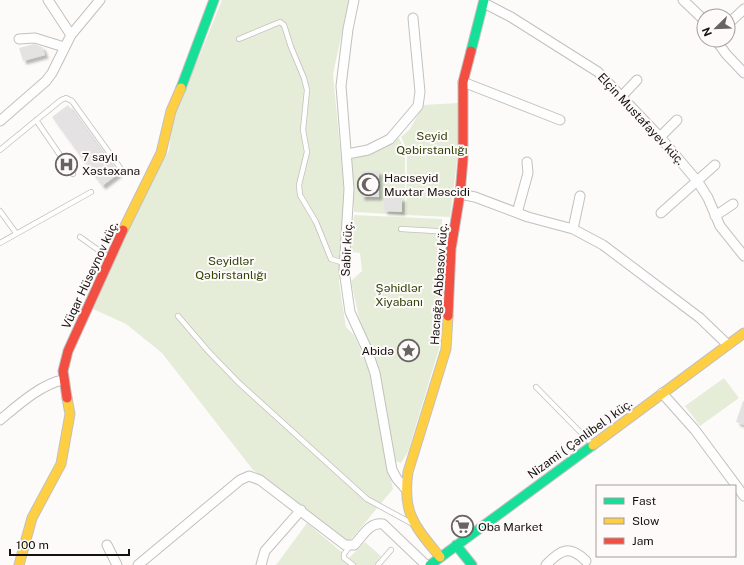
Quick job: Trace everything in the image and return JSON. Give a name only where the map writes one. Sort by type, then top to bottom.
[{"type":"street","points":[[48,0],[71,34]]},
{"type":"street","points":[[0,121],[52,73],[71,34],[100,0]]},
{"type":"street","name":"Vüqar Hüseynov küç.","points":[[19,565],[32,518],[55,476],[66,448],[70,414],[69,400],[63,380],[64,364],[68,351],[110,258],[161,153],[171,110],[190,67],[214,0]]},
{"type":"street","name":"Sabir küç.","points":[[354,0],[348,29],[341,86],[347,154],[349,206],[344,263],[350,312],[375,373],[392,470],[397,479],[405,488]]},
{"type":"street","points":[[682,0],[696,13]]},
{"type":"street","name":"Hacıağa Abbasov küç.","points":[[440,557],[414,525],[407,510],[405,488],[408,472],[446,349],[453,232],[460,194],[463,159],[463,82],[484,1]]},
{"type":"street","name":"Elçin Mustafayev küç.","points":[[484,1],[591,67],[660,137],[698,182],[708,198],[715,216],[728,238],[744,256]]},
{"type":"street","points":[[736,16],[744,9]]},
{"type":"street","points":[[347,154],[368,150],[390,139],[418,106],[420,92],[413,18]]},
{"type":"street","points":[[18,39],[35,38],[64,47]]},
{"type":"street","points":[[722,48],[744,73]]},
{"type":"street","points":[[621,97],[638,80]]},
{"type":"street","points":[[463,82],[560,120]]},
{"type":"street","points":[[660,137],[677,120]]},
{"type":"street","points":[[517,213],[528,173],[527,162]]},
{"type":"street","points":[[661,212],[698,182],[715,165]]},
{"type":"street","points":[[460,194],[475,197],[517,213],[573,229],[603,245],[700,318],[728,345]]},
{"type":"street","points":[[573,229],[580,196]]},
{"type":"street","points":[[715,216],[734,204]]},
{"type":"street","name":"Nizami ( Çənlibel ) küç.","points":[[430,565],[662,392],[744,333]]},
{"type":"street","points":[[0,420],[27,398],[53,383],[63,380]]},
{"type":"street","points":[[662,392],[695,430],[736,485]]},
{"type":"street","points":[[138,565],[240,480],[249,476],[260,480],[301,510],[344,545],[354,545],[371,525],[378,523],[383,524],[426,565]]},
{"type":"street","points":[[736,485],[744,496]]},
{"type":"street","points":[[261,565],[265,551],[301,510]]},
{"type":"street","points":[[107,545],[118,565]]},
{"type":"street","points":[[456,545],[472,565]]},
{"type":"street","points":[[546,565],[562,552],[573,550],[586,561]]},
{"type":"lane","points":[[239,39],[273,24],[280,22],[284,25],[307,90],[304,130],[307,152],[298,185],[300,195],[316,222],[331,259],[344,263]]},
{"type":"lane","points":[[1,147],[61,100],[66,98],[72,101],[121,169]]},
{"type":"lane","points":[[36,120],[73,174]]},
{"type":"lane","points":[[0,244],[16,233],[91,192]]},
{"type":"lane","points":[[0,211],[16,233]]},
{"type":"lane","points":[[401,229],[453,232]]},
{"type":"lane","points":[[80,237],[110,258]]},
{"type":"lane","points":[[178,316],[208,351],[240,383],[367,500],[414,525]]},
{"type":"lane","points":[[536,387],[592,444]]},
{"type":"lane","points":[[350,546],[344,554],[344,558],[353,565]]},
{"type":"lane","points":[[378,565],[390,550]]},
{"type":"green space","name":"Seyidlər Qəbirstanlığı","points":[[222,0],[349,0],[333,74],[346,211],[339,282],[346,327],[354,335],[368,366],[393,489],[349,542],[253,470],[162,353],[126,324],[91,308],[130,223],[169,150],[173,113],[199,57]]},
{"type":"green space","name":"Seyid Qəbirstanlığı","points":[[458,103],[458,153],[450,217],[406,215],[407,150],[401,137],[410,129],[423,105]]},
{"type":"green space","points":[[399,138],[405,150],[405,215],[354,212],[351,158],[374,152]]},
{"type":"green space","name":"Şəhidlər Xiyabanı","points":[[354,215],[442,219],[441,342],[408,452],[401,463],[396,461],[373,349],[370,348],[359,318],[351,281],[362,271],[360,253],[350,252]]},
{"type":"green space","points":[[724,378],[739,398],[700,426],[685,406]]},
{"type":"green space","points":[[307,523],[349,558],[365,542],[381,556],[374,565],[276,565]]},
{"type":"building","points":[[34,44],[42,47],[45,55],[23,61],[19,48]]},
{"type":"building","points":[[68,105],[118,174],[102,186],[52,117]]},
{"type":"building","points":[[361,171],[379,171],[379,197],[361,197]]},
{"type":"building","points":[[384,198],[402,198],[402,212],[384,211]]},
{"type":"building","points":[[744,401],[744,425],[736,422]]},
{"type":"traffic: fast","points":[[181,88],[214,0]]},
{"type":"traffic: fast","points":[[471,51],[484,0]]},
{"type":"traffic: fast","points":[[430,565],[593,445]]},
{"type":"traffic: fast","points":[[456,545],[472,565]]},
{"type":"traffic: slow","points":[[123,230],[161,153],[171,111],[181,88]]},
{"type":"traffic: slow","points":[[440,557],[417,528],[412,519],[407,499],[407,486],[408,472],[446,349],[448,316]]},
{"type":"traffic: slow","points":[[593,445],[744,333]]},
{"type":"traffic: slow","points":[[19,565],[32,518],[61,464],[70,414],[67,398]]},
{"type":"traffic: jam","points":[[448,316],[451,249],[460,194],[463,159],[463,82],[471,51]]},
{"type":"traffic: jam","points":[[67,398],[63,371],[68,351],[123,230]]},
{"type":"place","name":"7 saylı Xəstəxana","points":[[66,164]]},
{"type":"place","name":"Hacıseyid Muxtar Məscidi","points":[[369,185]]},
{"type":"place","name":"Abidə","points":[[409,351]]},
{"type":"place","name":"Oba Market","points":[[462,527]]}]
